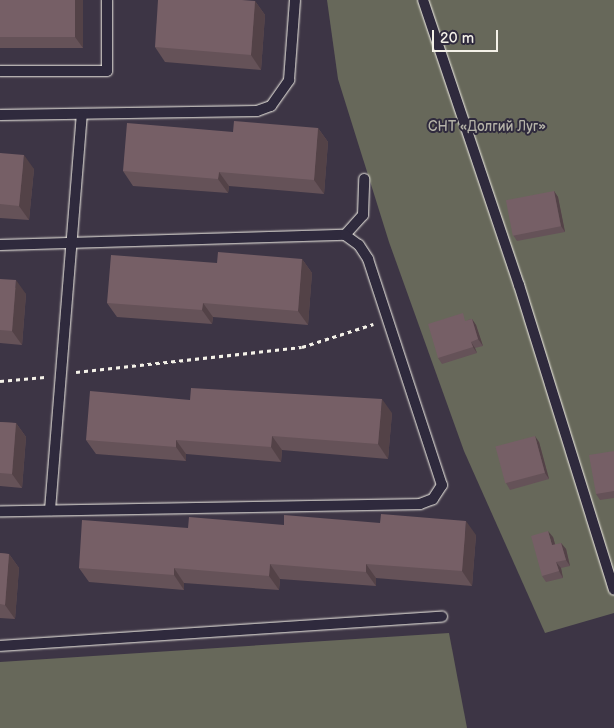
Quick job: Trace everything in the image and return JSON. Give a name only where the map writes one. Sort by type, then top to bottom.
[{"type":"lane","points":[[0,71],[107,71],[107,0]]},
{"type":"lane","points":[[0,115],[257,111],[271,106],[289,80],[294,0]]},
{"type":"lane","points":[[423,0],[519,285],[614,590]]},
{"type":"lane","points":[[50,510],[82,114]]},
{"type":"lane","points":[[345,235],[363,215],[364,179]]},
{"type":"lane","points":[[0,245],[345,235],[359,245],[368,259],[442,485],[433,499],[420,504],[0,511]]},
{"type":"lane","points":[[0,646],[442,617]]},
{"type":"path","points":[[0,381],[302,347],[387,320]]},
{"type":"green space","name":"СНТ «Долгий Луг»","points":[[327,0],[614,0],[614,613],[545,633],[464,451],[389,242],[338,79]]},
{"type":"green space","points":[[449,633],[467,728],[0,728],[0,662]]},
{"type":"building","points":[[0,0],[75,0],[75,37],[0,37]]},
{"type":"building","points":[[158,0],[255,1],[251,55],[155,47]]},
{"type":"building","points":[[234,121],[318,128],[314,180],[219,172],[218,179],[123,171],[127,123],[233,132]]},
{"type":"building","points":[[0,153],[24,155],[19,206],[0,204]]},
{"type":"building","points":[[554,191],[561,226],[513,236],[506,200]]},
{"type":"building","points":[[218,252],[302,259],[298,311],[203,303],[202,310],[107,303],[111,255],[217,263]]},
{"type":"building","points":[[0,279],[16,280],[12,331],[0,330]]},
{"type":"building","points":[[463,313],[465,321],[472,319],[478,339],[471,342],[473,347],[438,358],[428,324]]},
{"type":"building","points":[[191,388],[382,399],[378,444],[272,436],[271,447],[176,440],[176,447],[86,440],[90,391],[190,400]]},
{"type":"building","points":[[0,422],[16,423],[12,474],[0,473]]},
{"type":"building","points":[[535,436],[545,473],[505,483],[495,447]]},
{"type":"building","points":[[614,451],[614,491],[596,494],[589,455]]},
{"type":"building","points":[[381,514],[466,521],[462,571],[366,564],[366,572],[270,564],[269,576],[174,568],[174,575],[79,568],[82,520],[188,528],[189,517],[284,525],[284,515],[380,523]]},
{"type":"building","points":[[548,531],[552,545],[561,543],[566,560],[556,562],[559,571],[542,576],[531,536]]},
{"type":"building","points":[[0,553],[9,554],[5,605],[0,604]]}]
